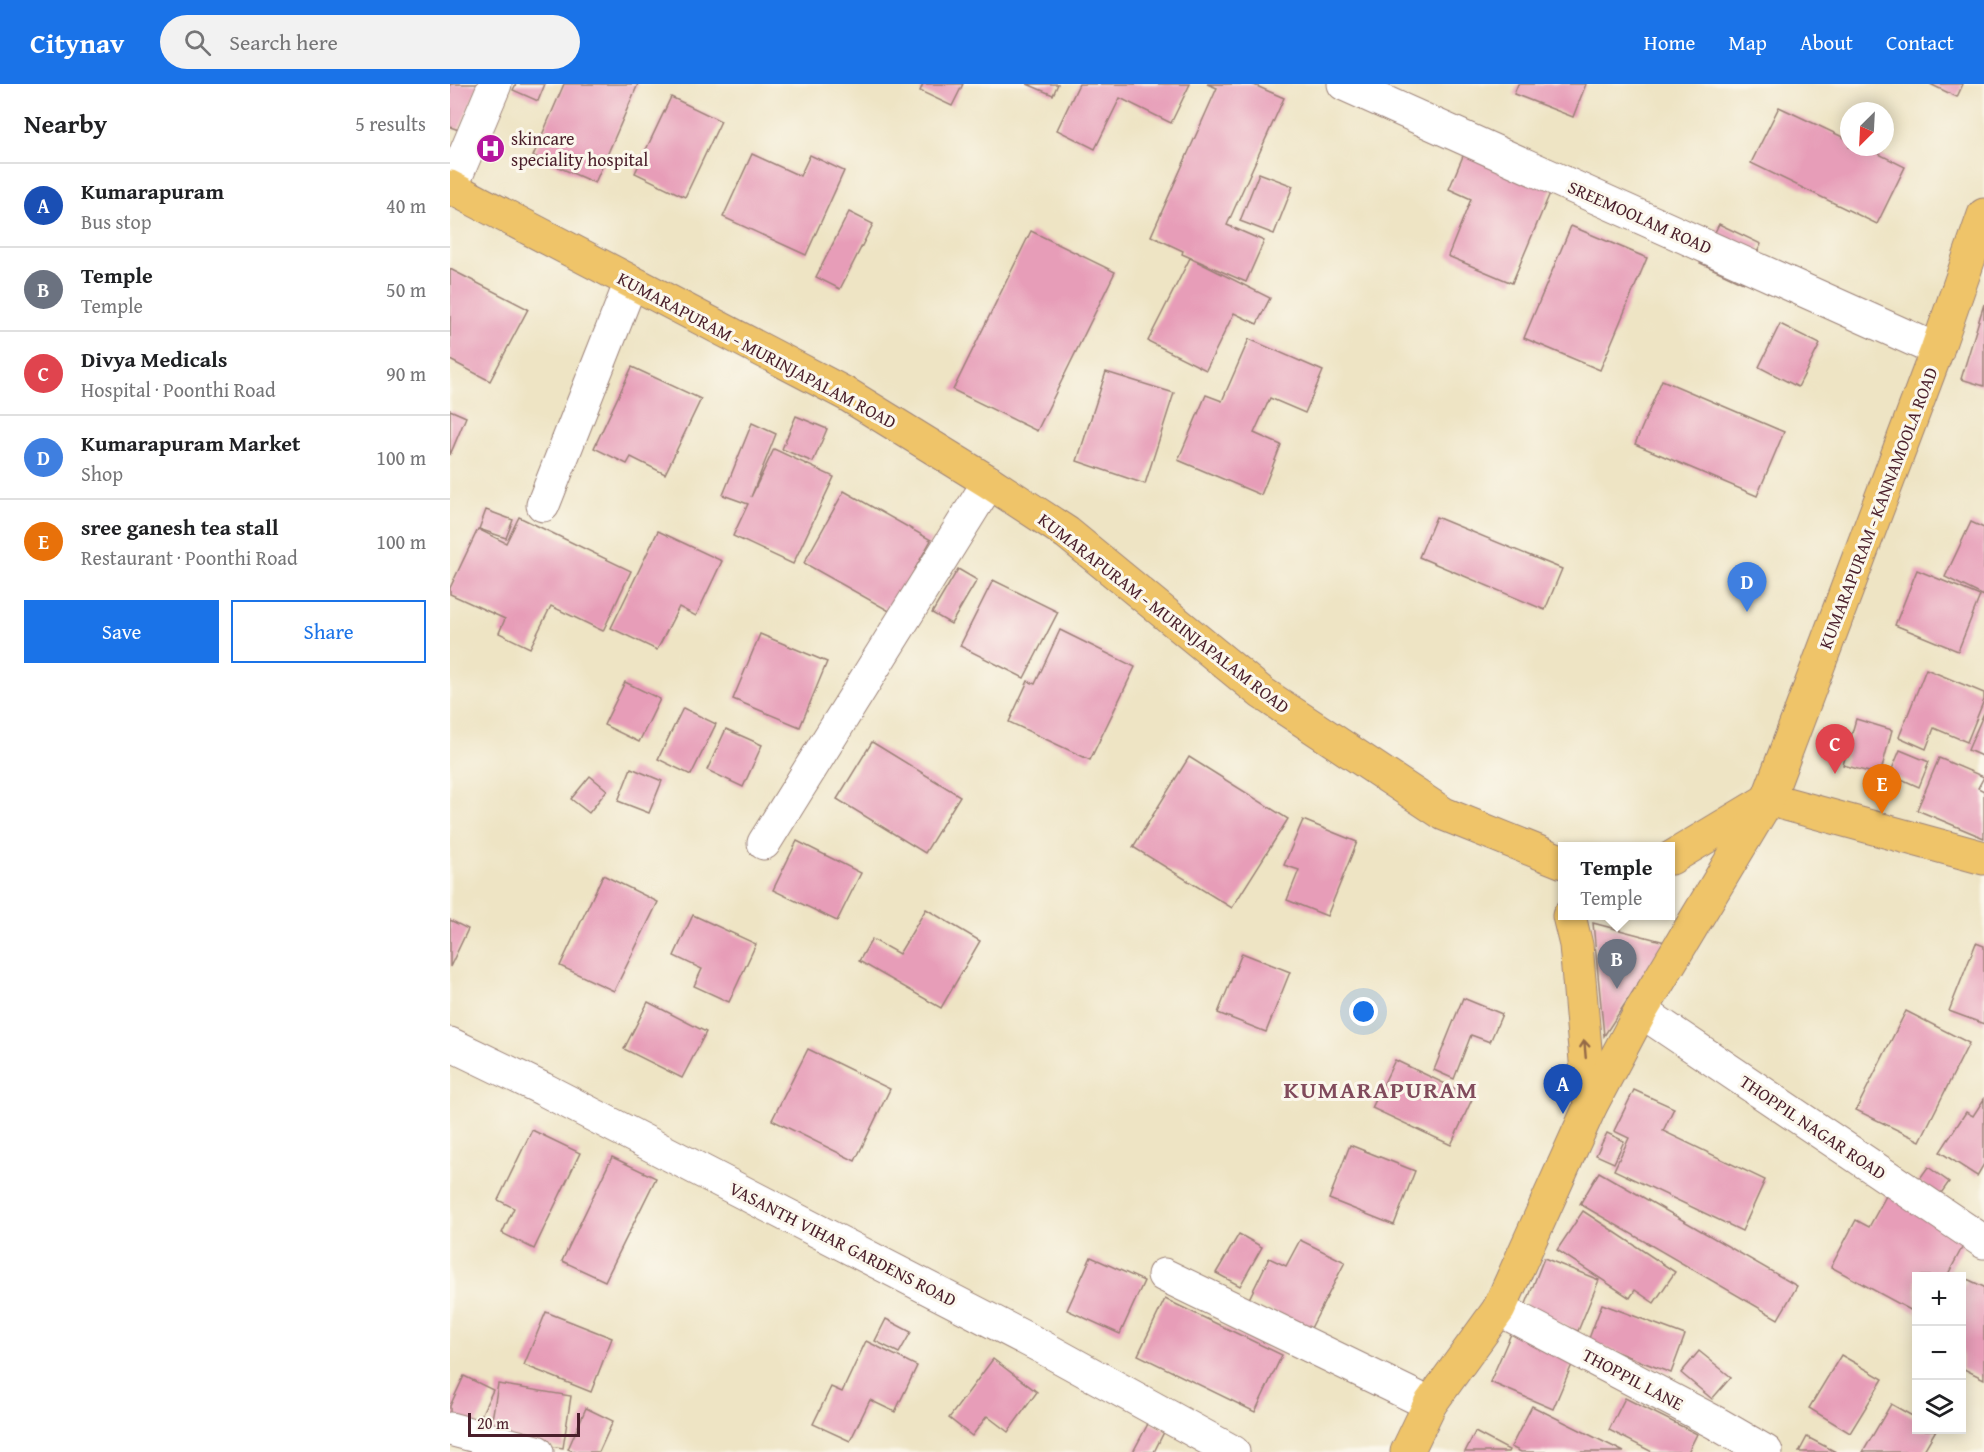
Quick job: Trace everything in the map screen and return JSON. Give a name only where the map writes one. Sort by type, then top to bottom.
[{"type":"main road","name":"KUMARAPURAM - MURINJAPALAM ROAD","points":[[451,188],[848,395],[1067,533],[1262,693],[1290,712],[1444,814],[1558,869]]},
{"type":"main road","name":"KUMARAPURAM - KANNAMOOLA ROAD","points":[[1407,1452],[1430,1404],[1499,1309],[1590,1107],[1641,1011],[1768,799],[1981,236]]},
{"type":"main road","points":[[1675,856],[1768,799],[1984,858]]},
{"type":"main road","points":[[1570,920],[1576,945],[1590,1107]]},
{"type":"street","points":[[451,188],[495,84]]},
{"type":"street","name":"SREEMOOLAM ROAD","points":[[1351,86],[1937,350]]},
{"type":"street","points":[[543,505],[631,282]]},
{"type":"street","points":[[764,843],[989,482]]},
{"type":"street","name":"THOPPIL NAGAR ROAD","points":[[1641,1011],[1984,1242]]},
{"type":"street","name":"VASANTH VIHAR GARDENS ROAD","points":[[450,1044],[543,1089],[1044,1348],[1233,1452]]},
{"type":"street","points":[[1164,1275],[1430,1404]]},
{"type":"street","name":"THOPPIL LANE","points":[[1499,1309],[1716,1423],[1766,1452]]},
{"type":"street","points":[[450,1429],[537,1452]]},
{"type":"building","points":[[450,84],[479,84],[459,130],[450,127]]},
{"type":"building","points":[[516,84],[545,84],[538,101],[513,90]]},
{"type":"building","points":[[564,84],[638,84],[595,183],[533,156]]},
{"type":"building","points":[[923,84],[963,84],[952,106],[920,91]]},
{"type":"building","points":[[1027,84],[1058,84],[1053,95]]},
{"type":"building","points":[[1079,84],[1190,84],[1171,123],[1120,98],[1095,149],[1057,130]]},
{"type":"building","points":[[1207,84],[1252,84],[1284,98],[1227,225],[1264,241],[1246,282],[1182,254],[1183,251],[1151,236],[1217,88]]},
{"type":"building","points":[[1518,84],[1586,84],[1573,117],[1514,94]]},
{"type":"building","points":[[1930,84],[1963,84],[1957,97]]},
{"type":"building","points":[[671,97],[721,121],[685,197],[635,173]]},
{"type":"building","points":[[1779,107],[1840,136],[1840,156],[1883,156],[1905,167],[1877,224],[1751,163]]},
{"type":"building","points":[[1469,142],[1556,179],[1512,283],[1448,256],[1471,199],[1449,189]]},
{"type":"building","points":[[752,154],[800,176],[810,155],[844,171],[806,255],[723,217]]},
{"type":"building","points":[[1259,173],[1293,186],[1274,234],[1240,221]]},
{"type":"building","points":[[849,212],[873,224],[840,289],[816,277]]},
{"type":"building","points":[[1719,224],[1761,244],[1743,283],[1700,263]]},
{"type":"building","points":[[1571,226],[1647,258],[1600,370],[1524,338]]},
{"type":"building","points":[[1031,231],[1115,272],[1037,431],[953,390]]},
{"type":"building","points":[[1190,258],[1270,298],[1257,324],[1234,313],[1206,370],[1148,341]]},
{"type":"building","points":[[450,269],[528,309],[490,381],[450,360]]},
{"type":"building","points":[[1984,304],[1984,386],[1961,379]]},
{"type":"building","points":[[1780,324],[1820,344],[1798,387],[1759,367]]},
{"type":"building","points":[[1249,339],[1323,371],[1305,413],[1270,398],[1254,433],[1281,445],[1261,495],[1178,460],[1206,395],[1222,401]]},
{"type":"building","points":[[632,367],[701,399],[665,474],[631,457],[627,464],[594,448]]},
{"type":"building","points":[[1106,372],[1174,393],[1145,484],[1077,461]]},
{"type":"building","points":[[1662,380],[1784,432],[1757,496],[1635,444]]},
{"type":"building","points":[[450,410],[466,417],[450,455]]},
{"type":"building","points":[[796,416],[827,429],[813,462],[782,449]]},
{"type":"building","points":[[752,423],[776,434],[751,497],[774,449],[834,477],[793,564],[733,536],[748,504],[723,495]]},
{"type":"building","points":[[844,491],[931,540],[891,612],[804,563]]},
{"type":"building","points":[[486,510],[513,520],[506,538],[479,529]]},
{"type":"building","points":[[519,517],[631,571],[603,631],[551,606],[530,648],[499,633],[505,619],[450,594],[450,588],[478,529],[506,543]]},
{"type":"building","points":[[1436,517],[1562,569],[1545,610],[1419,557]]},
{"type":"building","points":[[1971,522],[1984,528],[1984,596],[1945,577]]},
{"type":"building","points":[[658,531],[722,561],[696,616],[679,607],[657,650],[611,628]]},
{"type":"building","points":[[958,569],[977,580],[951,624],[932,613]]},
{"type":"building","points":[[1917,570],[1980,596],[1958,651],[1895,625]]},
{"type":"building","points":[[993,580],[1058,612],[1024,678],[960,646]]},
{"type":"building","points":[[1060,630],[1135,667],[1090,760],[1009,722],[1028,681],[1035,684]]},
{"type":"building","points":[[760,634],[827,662],[800,727],[733,699]]},
{"type":"building","points":[[1926,669],[1984,693],[1984,700],[1967,742],[1934,728],[1926,749],[1899,737]]},
{"type":"building","points":[[625,682],[660,699],[639,742],[604,725]]},
{"type":"building","points":[[683,708],[716,724],[691,775],[658,759]]},
{"type":"building","points":[[1984,713],[1984,757],[1968,750]]},
{"type":"building","points":[[1856,719],[1892,730],[1880,775],[1843,765]]},
{"type":"building","points":[[726,729],[762,745],[743,787],[707,770]]},
{"type":"building","points":[[872,742],[960,796],[925,853],[837,799]]},
{"type":"building","points":[[1900,750],[1929,762],[1919,787],[1890,774]]},
{"type":"building","points":[[1189,757],[1288,819],[1232,908],[1133,847]]},
{"type":"building","points":[[1939,758],[1984,777],[1978,788],[1984,791],[1984,838],[1917,810]]},
{"type":"building","points":[[631,768],[662,781],[649,813],[618,801]]},
{"type":"building","points":[[590,776],[607,790],[589,813],[571,799]]},
{"type":"building","points":[[1303,820],[1357,842],[1327,916],[1287,900],[1299,870],[1284,865]]},
{"type":"building","points":[[797,841],[861,873],[837,921],[773,890]]},
{"type":"building","points":[[603,875],[658,902],[614,991],[560,966]]},
{"type":"building","points":[[926,909],[980,941],[941,1008],[859,961],[872,939],[899,954]]},
{"type":"building","points":[[693,915],[756,944],[729,1002],[694,986],[702,969],[674,956]]},
{"type":"building","points":[[450,920],[468,929],[450,967]]},
{"type":"building","points":[[1593,923],[1665,942],[1604,1036]]},
{"type":"building","points":[[1976,943],[1984,946],[1984,1024],[1949,1011]]},
{"type":"building","points":[[1242,953],[1290,972],[1266,1032],[1218,1013]]},
{"type":"building","points":[[1463,998],[1502,1014],[1490,1042],[1471,1035],[1454,1079],[1434,1070]]},
{"type":"building","points":[[648,1002],[706,1032],[682,1078],[624,1049]]},
{"type":"building","points":[[1906,1011],[1969,1043],[1920,1141],[1856,1110]]},
{"type":"building","points":[[808,1049],[890,1089],[855,1161],[772,1120]]},
{"type":"building","points":[[1395,1060],[1473,1097],[1451,1145],[1372,1108]]},
{"type":"building","points":[[1634,1090],[1674,1108],[1663,1131],[1765,1180],[1742,1231],[1614,1170],[1629,1138],[1614,1131]]},
{"type":"building","points":[[1984,1099],[1984,1164],[1977,1176],[1940,1152],[1966,1112],[1973,1116]]},
{"type":"building","points":[[532,1130],[580,1153],[534,1249],[502,1233],[514,1208],[498,1200]]},
{"type":"building","points":[[1607,1133],[1624,1141],[1614,1163],[1596,1155]]},
{"type":"building","points":[[1350,1145],[1415,1171],[1394,1225],[1329,1199]]},
{"type":"building","points":[[612,1157],[656,1178],[605,1281],[562,1261]]},
{"type":"building","points":[[1928,1167],[1949,1182],[1939,1196],[1918,1181]]},
{"type":"building","points":[[1599,1172],[1797,1286],[1778,1319],[1580,1204]]},
{"type":"building","points":[[1891,1187],[1972,1229],[1949,1272],[1912,1272],[1912,1311],[1831,1267],[1856,1220],[1869,1227]]},
{"type":"building","points":[[1583,1211],[1675,1272],[1654,1303],[1635,1290],[1630,1298],[1557,1250]]},
{"type":"building","points":[[1239,1234],[1262,1247],[1240,1286],[1216,1273]]},
{"type":"building","points":[[1300,1240],[1345,1262],[1310,1330],[1249,1299],[1269,1258],[1286,1266]]},
{"type":"building","points":[[1091,1257],[1144,1281],[1120,1334],[1067,1310]]},
{"type":"building","points":[[1544,1258],[1599,1280],[1578,1331],[1524,1309]]},
{"type":"building","points":[[1967,1279],[1984,1287],[1984,1379],[1966,1370]]},
{"type":"building","points":[[1165,1299],[1282,1355],[1255,1412],[1138,1355]]},
{"type":"building","points":[[1602,1304],[1685,1335],[1671,1373],[1588,1341]]},
{"type":"building","points":[[546,1312],[612,1338],[591,1392],[524,1365]]},
{"type":"building","points":[[886,1319],[911,1332],[899,1353],[875,1341]]},
{"type":"building","points":[[1514,1327],[1577,1353],[1553,1409],[1490,1382]]},
{"type":"building","points":[[866,1341],[917,1366],[895,1412],[870,1400],[850,1441],[813,1424],[831,1387],[842,1392]]},
{"type":"building","points":[[1699,1351],[1731,1377],[1712,1399],[1681,1373]]},
{"type":"building","points":[[1841,1355],[1883,1379],[1850,1433],[1809,1408]]},
{"type":"building","points":[[993,1359],[1037,1392],[1008,1432],[987,1416],[972,1436],[949,1418]]},
{"type":"building","points":[[464,1376],[493,1390],[474,1430],[450,1418],[450,1406]]},
{"type":"building","points":[[498,1384],[571,1396],[563,1448],[489,1437]]},
{"type":"building","points":[[1625,1398],[1697,1434],[1688,1452],[1652,1452],[1609,1430]]},
{"type":"building","points":[[1891,1404],[1912,1416],[1912,1434],[1934,1434],[1923,1452],[1863,1452]]},
{"type":"building","points":[[1532,1406],[1624,1452],[1521,1452],[1511,1447]]},
{"type":"building","points":[[586,1408],[613,1421],[599,1452],[575,1452],[568,1449]]},
{"type":"building","points":[[1149,1422],[1165,1430],[1154,1452],[1133,1452]]},
{"type":"building","points":[[1475,1432],[1509,1450],[1508,1452],[1465,1452]]},
{"type":"building","points":[[1807,1437],[1836,1452],[1799,1452]]},
{"type":"place","name":"skincare speciality hospital","points":[[490,148]]},
{"type":"place","name":"Kumarapuram Market","points":[[1747,612]]},
{"type":"place","name":"Divya Medicals","points":[[1835,774]]},
{"type":"place","name":"sree ganesh tea stall","points":[[1882,814]]},
{"type":"place","name":"Temple","points":[[1617,989]]},
{"type":"place","name":"Kumarapuram","points":[[1563,1114]]},
{"type":"district","name":"KUMARAPURAM","points":[[1381,1089]]}]
